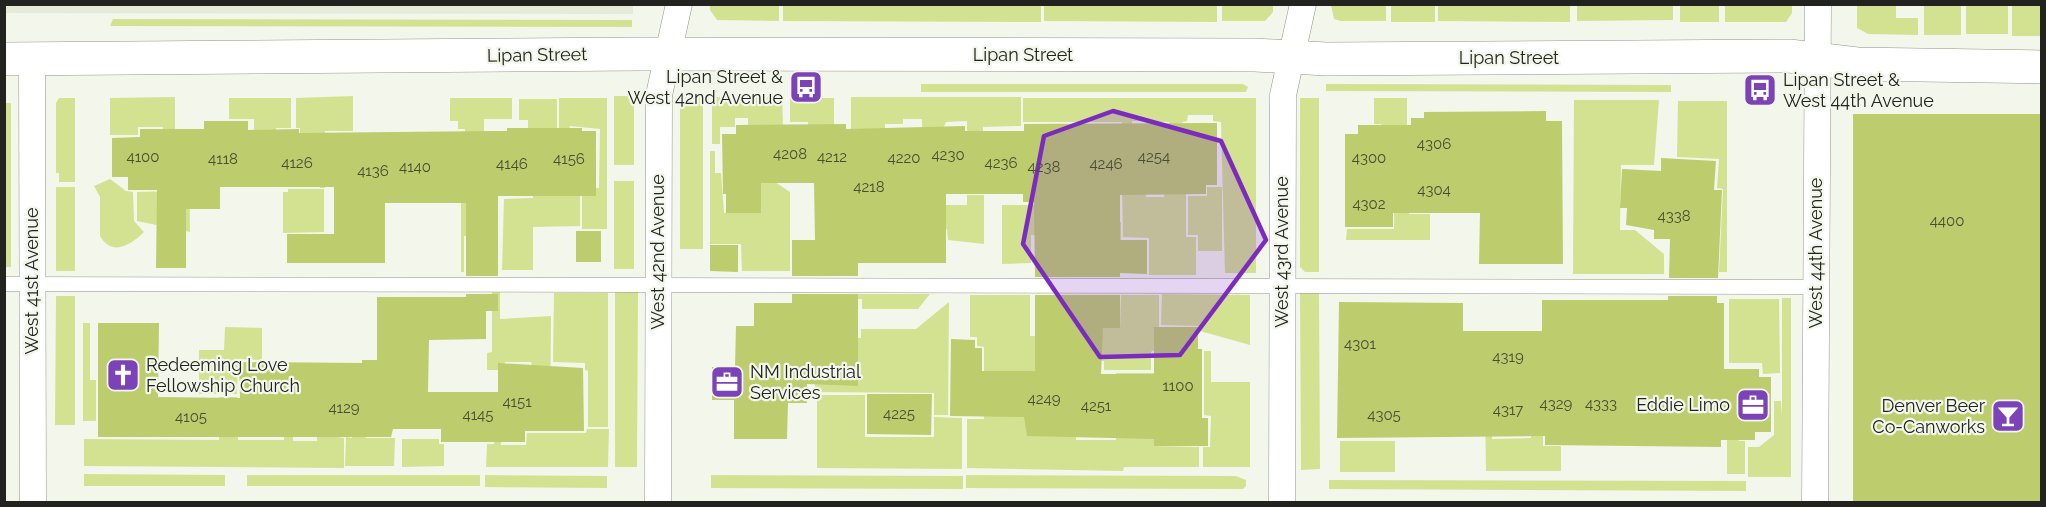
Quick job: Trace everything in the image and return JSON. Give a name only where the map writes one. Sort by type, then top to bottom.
[{"type":"street","name":"West 42nd Avenue","points":[[658,502],[659,95],[670,55],[679,4]]},
{"type":"street","name":"West 43rd Avenue","points":[[1282,502],[1283,95],[1294,56],[1303,4]]},
{"type":"street","name":"West 44th Avenue","points":[[1815,502],[1818,4]]},
{"type":"street","name":"Lipan Street","points":[[18,59],[670,55],[1294,56],[1326,58],[1789,56],[1857,64],[2042,68]]},
{"type":"street","name":"West 41st Avenue","points":[[18,59],[32,284],[33,502]]},
{"type":"lane","points":[[4,284],[1816,287]]},
{"type":"highlighted area","points":[[1113,111],[1221,141],[1266,240],[1180,355],[1100,357],[1023,244],[1044,136]]},
{"type":"shaded area","points":[[5,4],[633,5],[633,14],[5,13]]},
{"type":"green space","points":[[137,4],[450,4],[450,5],[137,6]]},
{"type":"green space","points":[[710,5],[779,5],[779,21],[717,20],[710,10]]},
{"type":"green space","points":[[783,5],[1041,5],[1041,22],[783,21]]},
{"type":"green space","points":[[1044,5],[1217,5],[1217,22],[1044,21]]},
{"type":"green space","points":[[1222,5],[1273,5],[1273,12],[1265,21],[1222,21]]},
{"type":"green space","points":[[1331,5],[1386,5],[1386,21],[1334,19]]},
{"type":"green space","points":[[1391,5],[1435,5],[1435,22],[1391,22]]},
{"type":"green space","points":[[1438,5],[1570,5],[1570,22],[1438,21]]},
{"type":"green space","points":[[1577,5],[1673,5],[1673,20],[1577,21]]},
{"type":"green space","points":[[1680,5],[1719,5],[1719,22],[1680,22]]},
{"type":"green space","points":[[1725,5],[1792,5],[1792,13],[1786,22],[1725,22]]},
{"type":"green space","points":[[1857,5],[1896,5],[1896,18],[1918,18],[1918,35],[1868,34],[1857,28]]},
{"type":"green space","points":[[1924,5],[1961,5],[1961,35],[1924,35]]},
{"type":"green space","points":[[1966,5],[2008,5],[2008,34],[1966,34]]},
{"type":"green space","points":[[2012,5],[2041,5],[2041,36],[2012,36]]},
{"type":"green space","points":[[113,19],[632,20],[632,27],[110,26]]},
{"type":"green space","points":[[921,84],[1243,84],[1248,87],[1246,92],[921,92]]},
{"type":"green space","points":[[1326,84],[1671,85],[1671,92],[1326,91]]},
{"type":"green space","points":[[353,96],[353,131],[325,131],[325,188],[320,188],[320,136],[300,136],[300,128],[296,128],[296,98]]},
{"type":"green space","points":[[614,96],[634,96],[634,165],[614,165]]},
{"type":"green space","points":[[175,97],[175,136],[163,136],[163,127],[138,127],[138,135],[110,135],[110,98]]},
{"type":"green space","points":[[680,97],[703,97],[703,249],[680,249]]},
{"type":"green space","points":[[712,97],[782,97],[783,127],[748,128],[748,118],[735,118],[735,127],[720,127],[720,144],[712,144]]},
{"type":"green space","points":[[851,97],[1021,97],[1021,126],[983,127],[983,150],[967,192],[967,121],[946,122],[923,177],[922,119],[903,119],[903,124],[885,124],[885,129],[851,129]]},
{"type":"green space","points":[[59,98],[75,98],[75,182],[59,182],[59,173],[56,173],[56,103]]},
{"type":"green space","points":[[229,98],[291,98],[291,128],[276,128],[275,138],[254,171],[254,119],[229,119]]},
{"type":"green space","points":[[450,98],[512,98],[512,119],[484,119],[484,236],[464,236],[464,272],[461,272],[461,197],[465,197],[465,129],[458,129],[458,121],[450,121]]},
{"type":"green space","points":[[559,98],[607,98],[607,229],[582,229],[582,188],[599,188],[600,129],[570,126],[569,130],[559,130]]},
{"type":"green space","points":[[790,98],[834,98],[834,130],[808,128],[808,122],[790,122]]},
{"type":"green space","points":[[1023,98],[1256,98],[1256,273],[1225,273],[1221,122],[1213,121],[1213,115],[1188,115],[1187,121],[1182,122],[1182,186],[1169,122],[1132,121],[1132,186],[1122,186],[1122,122],[1023,122]]},
{"type":"green space","points":[[1300,98],[1319,98],[1319,272],[1305,272],[1300,267]]},
{"type":"green space","points":[[1374,98],[1407,98],[1407,130],[1382,130],[1381,124],[1374,124]]},
{"type":"green space","points":[[519,99],[557,99],[557,130],[528,130],[528,120],[519,120]]},
{"type":"green space","points":[[1574,100],[1659,100],[1654,165],[1621,165],[1620,230],[1635,230],[1664,254],[1664,274],[1573,274]]},
{"type":"green space","points":[[1678,101],[1727,101],[1727,272],[1719,272],[1723,189],[1717,188],[1719,159],[1677,157]]},
{"type":"green space","points":[[5,103],[11,103],[11,267],[4,267]]},
{"type":"green space","points":[[762,133],[769,178],[790,192],[790,271],[742,271],[741,244],[710,244],[710,151],[715,151],[715,173],[721,173],[724,213],[760,213]]},
{"type":"green space","points":[[1395,137],[1409,137],[1409,214],[1430,214],[1430,240],[1346,240],[1347,229],[1394,229]]},
{"type":"green space","points":[[189,147],[190,232],[137,221],[137,192],[176,191]]},
{"type":"green space","points":[[533,176],[580,192],[580,226],[533,227],[533,270],[502,270],[504,199],[533,198]]},
{"type":"green space","points":[[110,179],[126,191],[133,192],[134,221],[144,232],[122,247],[110,246],[100,236],[100,197],[94,186]]},
{"type":"green space","points":[[614,181],[634,181],[634,269],[614,269]]},
{"type":"green space","points":[[56,187],[75,187],[75,271],[56,271]]},
{"type":"green space","points":[[1207,187],[1222,187],[1222,251],[1198,251],[1198,235],[1188,235],[1188,196],[1207,196]]},
{"type":"green space","points":[[1122,188],[1146,188],[1146,197],[1164,197],[1165,189],[1186,189],[1186,237],[1196,237],[1196,275],[1149,275],[1149,238],[1123,237]]},
{"type":"green space","points":[[288,189],[324,189],[324,232],[283,233],[283,192],[288,192]]},
{"type":"green space","points":[[967,195],[984,195],[984,244],[948,240],[947,229],[924,229],[944,205],[967,205]]},
{"type":"green space","points":[[1002,205],[1066,205],[1109,222],[1121,222],[1121,246],[1058,235],[1031,235],[1031,263],[1002,264]]},
{"type":"green space","points":[[492,291],[500,291],[500,319],[551,316],[550,431],[531,362],[505,362],[504,370],[487,370],[487,353],[492,352]]},
{"type":"green space","points":[[615,292],[638,292],[637,467],[615,467]]},
{"type":"green space","points":[[554,293],[608,293],[608,427],[588,427],[588,371],[585,370],[585,363],[553,362]]},
{"type":"green space","points":[[1300,293],[1319,293],[1320,469],[1301,470]]},
{"type":"green space","points":[[818,294],[930,294],[918,309],[862,309],[862,299],[821,299],[818,335]]},
{"type":"green space","points":[[1162,294],[1250,295],[1250,345],[1200,331],[1199,326],[1161,325]]},
{"type":"green space","points":[[970,295],[1030,295],[1030,336],[1064,336],[1076,328],[1076,440],[1116,440],[1116,373],[1154,373],[1154,446],[1199,447],[1199,467],[1124,467],[1123,471],[967,468],[967,419],[984,419],[984,347],[977,346],[977,337],[970,337]]},
{"type":"green space","points":[[1121,295],[1159,295],[1159,346],[1151,352],[1151,370],[1104,370],[1104,361],[1080,361],[1080,328],[1120,328]]},
{"type":"green space","points":[[56,296],[75,296],[75,425],[55,425]]},
{"type":"green space","points":[[1782,298],[1791,298],[1791,477],[1748,477],[1748,447],[1759,447],[1774,435],[1774,401],[1781,401],[1782,416]]},
{"type":"green space","points":[[1729,299],[1779,299],[1780,373],[1763,374],[1762,363],[1729,363]]},
{"type":"green space","points":[[949,302],[948,415],[934,415],[934,393],[815,392],[815,338],[861,338],[861,329],[916,329]]},
{"type":"green space","points":[[83,323],[90,323],[90,380],[96,380],[96,421],[83,421]]},
{"type":"green space","points":[[225,327],[262,328],[262,360],[238,359],[237,394],[199,394],[199,350],[224,350]]},
{"type":"green space","points":[[1531,339],[1543,339],[1543,446],[1561,446],[1561,471],[1486,471],[1485,409],[1492,409],[1492,439],[1531,438]]},
{"type":"green space","points":[[1204,351],[1211,351],[1211,382],[1250,382],[1250,467],[1203,467],[1203,447],[1210,447],[1211,416],[1204,415]]},
{"type":"green space","points":[[284,370],[293,370],[293,441],[317,441],[317,434],[338,434],[338,437],[344,438],[344,468],[84,466],[84,439],[219,440],[219,397],[237,397],[238,440],[284,440]]},
{"type":"green space","points":[[817,395],[865,395],[865,437],[934,437],[934,417],[962,418],[962,469],[817,468]]},
{"type":"green space","points":[[1727,400],[1739,441],[1745,441],[1745,474],[1727,474]]},
{"type":"green space","points":[[587,429],[609,429],[608,467],[486,467],[487,444],[494,444],[494,435],[501,435],[501,445],[526,445],[527,433],[586,433]]},
{"type":"green space","points":[[352,432],[365,432],[366,438],[395,438],[394,466],[345,466],[346,437],[352,438]]},
{"type":"green space","points":[[402,439],[439,439],[439,444],[444,444],[444,466],[402,467]]},
{"type":"green space","points":[[1340,441],[1395,441],[1395,472],[1340,472]]},
{"type":"green space","points":[[84,474],[225,475],[225,486],[84,486]]},
{"type":"green space","points":[[247,475],[480,475],[480,486],[247,486]]},
{"type":"green space","points":[[485,475],[607,476],[607,488],[485,487]]},
{"type":"green space","points":[[711,475],[963,476],[963,489],[711,488]]},
{"type":"green space","points":[[966,475],[1236,476],[1246,480],[1246,486],[1243,489],[966,488]]},
{"type":"green space","points":[[1329,480],[1746,481],[1746,491],[1329,489]]},
{"type":"building","points":[[1546,111],[1546,121],[1562,121],[1563,264],[1479,264],[1480,213],[1393,213],[1393,227],[1345,227],[1345,134],[1358,134],[1358,125],[1411,125],[1411,118],[1424,118],[1424,112]]},
{"type":"building","points":[[1853,114],[2042,114],[2042,502],[1853,502]]},
{"type":"building","points":[[204,121],[248,121],[248,130],[299,129],[299,133],[582,128],[582,131],[596,131],[596,196],[498,196],[498,276],[466,276],[466,203],[385,203],[385,263],[287,263],[287,234],[334,234],[334,187],[220,187],[220,209],[186,209],[186,268],[156,268],[157,190],[128,190],[128,177],[112,177],[112,138],[140,137],[140,129],[204,129]]},
{"type":"building","points":[[1217,123],[1217,185],[1206,185],[1206,194],[1120,195],[1120,240],[1147,240],[1147,274],[1120,273],[1120,277],[1035,277],[1034,202],[1023,202],[1023,194],[946,194],[946,263],[858,263],[858,276],[792,276],[792,240],[815,240],[814,183],[761,183],[761,213],[726,213],[726,194],[723,194],[722,134],[736,134],[736,125],[846,124],[846,129],[965,126],[965,131],[1024,131],[1024,124]]},
{"type":"building","points":[[1661,158],[1716,161],[1714,190],[1722,190],[1718,278],[1669,278],[1670,239],[1654,239],[1654,230],[1626,225],[1627,208],[1620,208],[1622,169],[1661,171]]},
{"type":"building","points":[[576,231],[601,231],[601,262],[576,262]]},
{"type":"building","points":[[710,245],[738,245],[738,272],[710,271]]},
{"type":"building","points":[[466,294],[498,294],[498,311],[486,311],[486,339],[429,340],[428,392],[498,392],[498,363],[583,368],[584,431],[525,431],[525,442],[441,442],[441,429],[393,429],[391,437],[98,437],[98,323],[159,323],[158,397],[240,398],[239,362],[362,363],[362,360],[377,360],[377,297],[466,297]]},
{"type":"building","points":[[792,294],[858,294],[858,386],[807,384],[807,403],[788,403],[787,439],[734,439],[734,400],[712,400],[712,367],[735,367],[736,326],[754,326],[754,303],[792,303]]},
{"type":"building","points":[[1035,295],[1120,295],[1120,328],[1103,328],[1101,374],[1154,374],[1154,327],[1198,327],[1198,349],[1202,349],[1202,418],[1208,418],[1208,446],[1154,446],[1154,439],[1027,436],[1024,417],[950,416],[951,339],[975,340],[975,348],[982,348],[982,371],[1035,371]]},
{"type":"building","points":[[1668,296],[1717,296],[1717,303],[1724,303],[1724,369],[1759,369],[1759,377],[1771,377],[1771,432],[1755,432],[1755,440],[1721,440],[1721,447],[1545,445],[1545,436],[1337,438],[1339,302],[1463,303],[1463,331],[1542,331],[1542,300],[1668,300]]},
{"type":"building","points":[[867,394],[932,394],[931,435],[867,434]]},
{"type":"place","name":"Lipan Street & West 42nd Avenue","points":[[806,87]]},
{"type":"place","name":"Lipan Street & West 44th Avenue","points":[[1760,90]]},
{"type":"place","name":"Redeeming Love Fellowship Church","points":[[123,375]]},
{"type":"place","name":"NM Industrial Services","points":[[727,382]]},
{"type":"place","name":"Eddie Limo","points":[[1753,405]]},
{"type":"place","name":"Denver Beer Co-Canworks","points":[[2008,416]]}]
